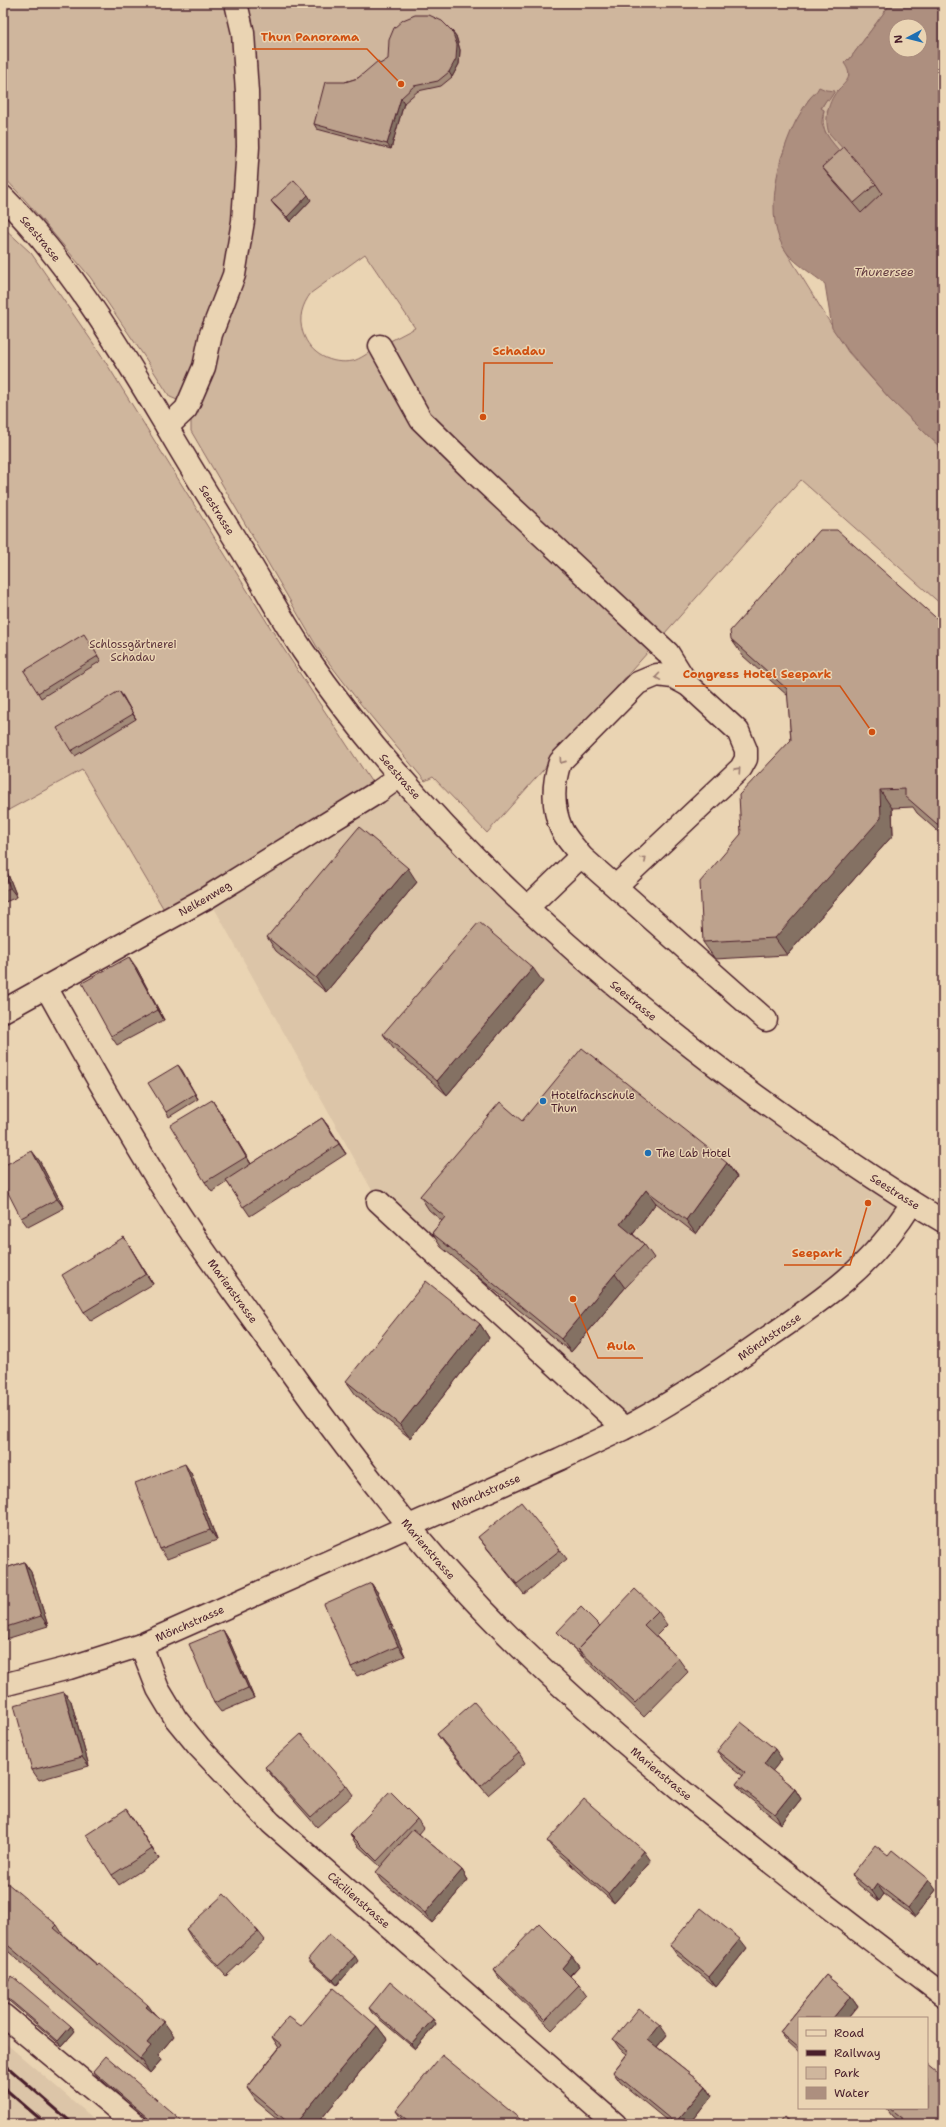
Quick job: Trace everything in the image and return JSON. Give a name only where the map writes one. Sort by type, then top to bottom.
[{"type":"street","points":[[167,427],[186,409],[204,367],[211,334],[234,275],[241,229],[248,147],[247,92],[242,33],[236,3]]},
{"type":"street","name":"Seestrasse","points":[[3,197],[74,282],[112,336],[304,652],[352,716],[400,776],[472,852],[528,907],[654,1019],[826,1146],[912,1203],[943,1221]]},
{"type":"street","points":[[380,346],[421,420],[668,653],[688,685]]},
{"type":"street","points":[[616,886],[741,768],[746,759],[744,741],[738,731],[688,685],[673,677],[657,675],[638,683],[560,762],[555,777],[556,807],[561,829],[581,856],[766,1020]]},
{"type":"street","name":"Nelkenweg","points":[[3,1012],[208,897],[378,792],[400,776]]},
{"type":"street","points":[[528,907],[581,856]]},
{"type":"street","name":"Marienstrasse","points":[[46,987],[102,1089],[175,1208],[306,1395],[408,1527],[519,1646],[632,1749],[750,1847],[943,1995]]},
{"type":"street","points":[[378,1201],[624,1428]]},
{"type":"street","name":"Mönchstrasse","points":[[3,1685],[69,1668],[141,1645],[408,1527],[624,1428],[708,1380],[842,1285],[876,1252],[903,1219],[912,1203]]},
{"type":"street","name":"Cäcilienstrasse","points":[[141,1645],[158,1689],[176,1719],[204,1752],[271,1823],[615,2124]]},
{"type":"street","points":[[3,2015],[135,2124]]},
{"type":"shaded area","name":"Hotelfachschule Thun","points":[[400,776],[528,907],[912,1203],[876,1252],[624,1428],[378,1201],[208,897]]},
{"type":"shaded area","points":[[3,2041],[100,2124],[14,2124],[3,2116]]},
{"type":"green space","points":[[3,3],[891,3],[849,60],[848,59],[849,79],[846,85],[839,90],[827,112],[850,157],[847,159],[828,138],[823,119],[824,110],[821,109],[827,98],[817,91],[809,99],[796,121],[781,158],[776,184],[787,253],[848,352],[890,399],[943,450],[943,606],[801,480],[487,833],[433,777],[425,781],[359,702],[317,647],[191,431],[191,418],[182,402],[170,397],[90,277],[3,176]],"holes":[[[365,254],[415,328],[356,360],[345,362],[322,356],[311,347],[303,333],[301,317],[305,302],[311,293]]]},
{"type":"green space","name":"Schlossgärtnerei Schadau","points":[[3,227],[31,253],[100,353],[283,648],[378,792],[169,918],[82,770],[3,813]]},
{"type":"water","name":"Thunersee","points":[[891,3],[943,3],[943,450],[890,399],[849,352],[832,328],[825,284],[791,257],[779,239],[775,222],[774,205],[779,167],[790,133],[797,119],[808,100],[819,87],[826,90],[835,91],[821,108],[824,110],[822,123],[830,140],[882,193],[829,133],[827,122],[828,110],[835,94],[848,78],[849,75],[847,67],[844,63],[848,59],[849,60]]},
{"type":"building","points":[[415,15],[429,15],[442,21],[452,31],[457,45],[456,59],[449,72],[438,81],[414,86],[401,98],[387,144],[314,124],[325,82],[345,82],[358,78],[378,61],[380,64],[388,59],[389,40],[394,28],[403,20]]},
{"type":"building","points":[[844,147],[876,184],[854,203],[822,167]]},
{"type":"building","points":[[294,180],[308,195],[287,217],[271,201]]},
{"type":"building","points":[[820,530],[837,530],[943,624],[943,824],[937,824],[905,796],[905,789],[880,790],[881,818],[775,938],[703,942],[700,882],[741,834],[739,795],[791,740],[787,689],[731,639],[730,631]]},
{"type":"building","points":[[84,634],[98,656],[38,693],[24,671]]},
{"type":"building","points":[[119,691],[133,714],[71,751],[57,728]]},
{"type":"building","points":[[359,827],[408,868],[316,978],[267,937]]},
{"type":"building","points":[[3,869],[10,888],[3,891]]},
{"type":"building","points":[[479,922],[533,968],[437,1081],[383,1034]]},
{"type":"building","points":[[129,957],[158,1010],[111,1036],[82,983]]},
{"type":"building","points":[[582,1048],[727,1163],[686,1220],[646,1190],[620,1224],[644,1244],[615,1274],[561,1339],[432,1233],[445,1217],[420,1196],[500,1102],[522,1121]]},
{"type":"building","points":[[178,1065],[195,1094],[166,1112],[148,1083]]},
{"type":"building","points":[[212,1100],[246,1157],[205,1182],[170,1125]]},
{"type":"building","points":[[322,1118],[339,1144],[243,1207],[226,1180]]},
{"type":"building","points":[[32,1151],[57,1199],[21,1218],[3,1183],[3,1166]]},
{"type":"building","points":[[124,1237],[146,1274],[84,1312],[62,1275]]},
{"type":"building","points":[[426,1281],[480,1324],[400,1425],[346,1381]]},
{"type":"building","points":[[185,1464],[210,1530],[160,1549],[135,1483]]},
{"type":"building","points":[[521,1502],[560,1550],[517,1584],[478,1537]]},
{"type":"building","points":[[24,1562],[41,1616],[3,1628],[3,1569]]},
{"type":"building","points":[[371,1583],[398,1646],[351,1667],[324,1604]]},
{"type":"building","points":[[635,1589],[658,1611],[644,1625],[678,1658],[635,1703],[578,1649]]},
{"type":"building","points":[[581,1607],[600,1626],[578,1649],[584,1658],[557,1632]]},
{"type":"building","points":[[223,1630],[248,1688],[214,1703],[189,1644]]},
{"type":"building","points":[[64,1692],[82,1757],[32,1770],[14,1705]]},
{"type":"building","points":[[474,1702],[519,1753],[481,1786],[437,1734]]},
{"type":"building","points":[[741,1722],[775,1749],[764,1764],[795,1789],[775,1814],[736,1784],[745,1773],[717,1751]]},
{"type":"building","points":[[301,1734],[346,1785],[311,1817],[265,1767]]},
{"type":"building","points":[[390,1792],[417,1819],[377,1861],[350,1834]]},
{"type":"building","points":[[584,1799],[644,1851],[608,1894],[547,1841]]},
{"type":"building","points":[[126,1809],[152,1849],[112,1875],[86,1835]]},
{"type":"building","points":[[413,1829],[462,1870],[425,1913],[376,1872]]},
{"type":"building","points":[[875,1845],[888,1855],[892,1850],[929,1880],[908,1908],[877,1884],[872,1891],[852,1875]]},
{"type":"building","points":[[6,1882],[57,1925],[54,1928],[97,1965],[99,1963],[148,2005],[146,2007],[164,2022],[147,2043],[151,2046],[140,2059],[3,1941],[3,1884]]},
{"type":"building","points":[[224,1894],[258,1931],[219,1966],[186,1929]]},
{"type":"building","points":[[701,1908],[740,1939],[709,1977],[670,1945]]},
{"type":"building","points":[[539,1923],[572,1956],[562,1968],[579,1985],[545,2020],[494,1970]]},
{"type":"building","points":[[329,1934],[355,1956],[333,1980],[308,1959]]},
{"type":"building","points":[[826,1975],[851,1996],[834,2017],[798,2017],[798,2047],[780,2032]]},
{"type":"building","points":[[12,1976],[71,2026],[58,2041],[3,1994],[3,1987]]},
{"type":"building","points":[[390,1982],[433,2019],[411,2044],[369,2008]]},
{"type":"building","points":[[333,1988],[377,2026],[295,2124],[290,2124],[247,2088],[282,2045],[272,2037],[289,2017],[301,2026]]},
{"type":"building","points":[[639,2008],[660,2025],[648,2040],[706,2086],[675,2123],[613,2072],[629,2052],[613,2039]]},
{"type":"building","points":[[442,2055],[526,2124],[412,2124],[396,2111]]},
{"type":"building","points":[[106,2056],[185,2124],[155,2124],[93,2071]]},
{"type":"building","points":[[928,2065],[943,2077],[943,2124],[909,2124],[890,2109],[928,2109]]},
{"type":"building","points":[[784,2117],[792,2124],[778,2124]]},
{"type":"railway","points":[[3,2063],[73,2124]]},
{"type":"railway","points":[[3,2087],[46,2124]]},
{"type":"place","name":"Thun Panorama","points":[[401,84]]},
{"type":"place","name":"Schadau","points":[[483,417]]},
{"type":"place","name":"Congress Hotel Seepark","points":[[872,732]]},
{"type":"place","name":"Hotelfachschule Thun","points":[[543,1101]]},
{"type":"place","name":"The Lab Hotel","points":[[648,1153]]},
{"type":"place","name":"Seepark","points":[[868,1203]]},
{"type":"place","name":"Aula","points":[[573,1299]]}]
